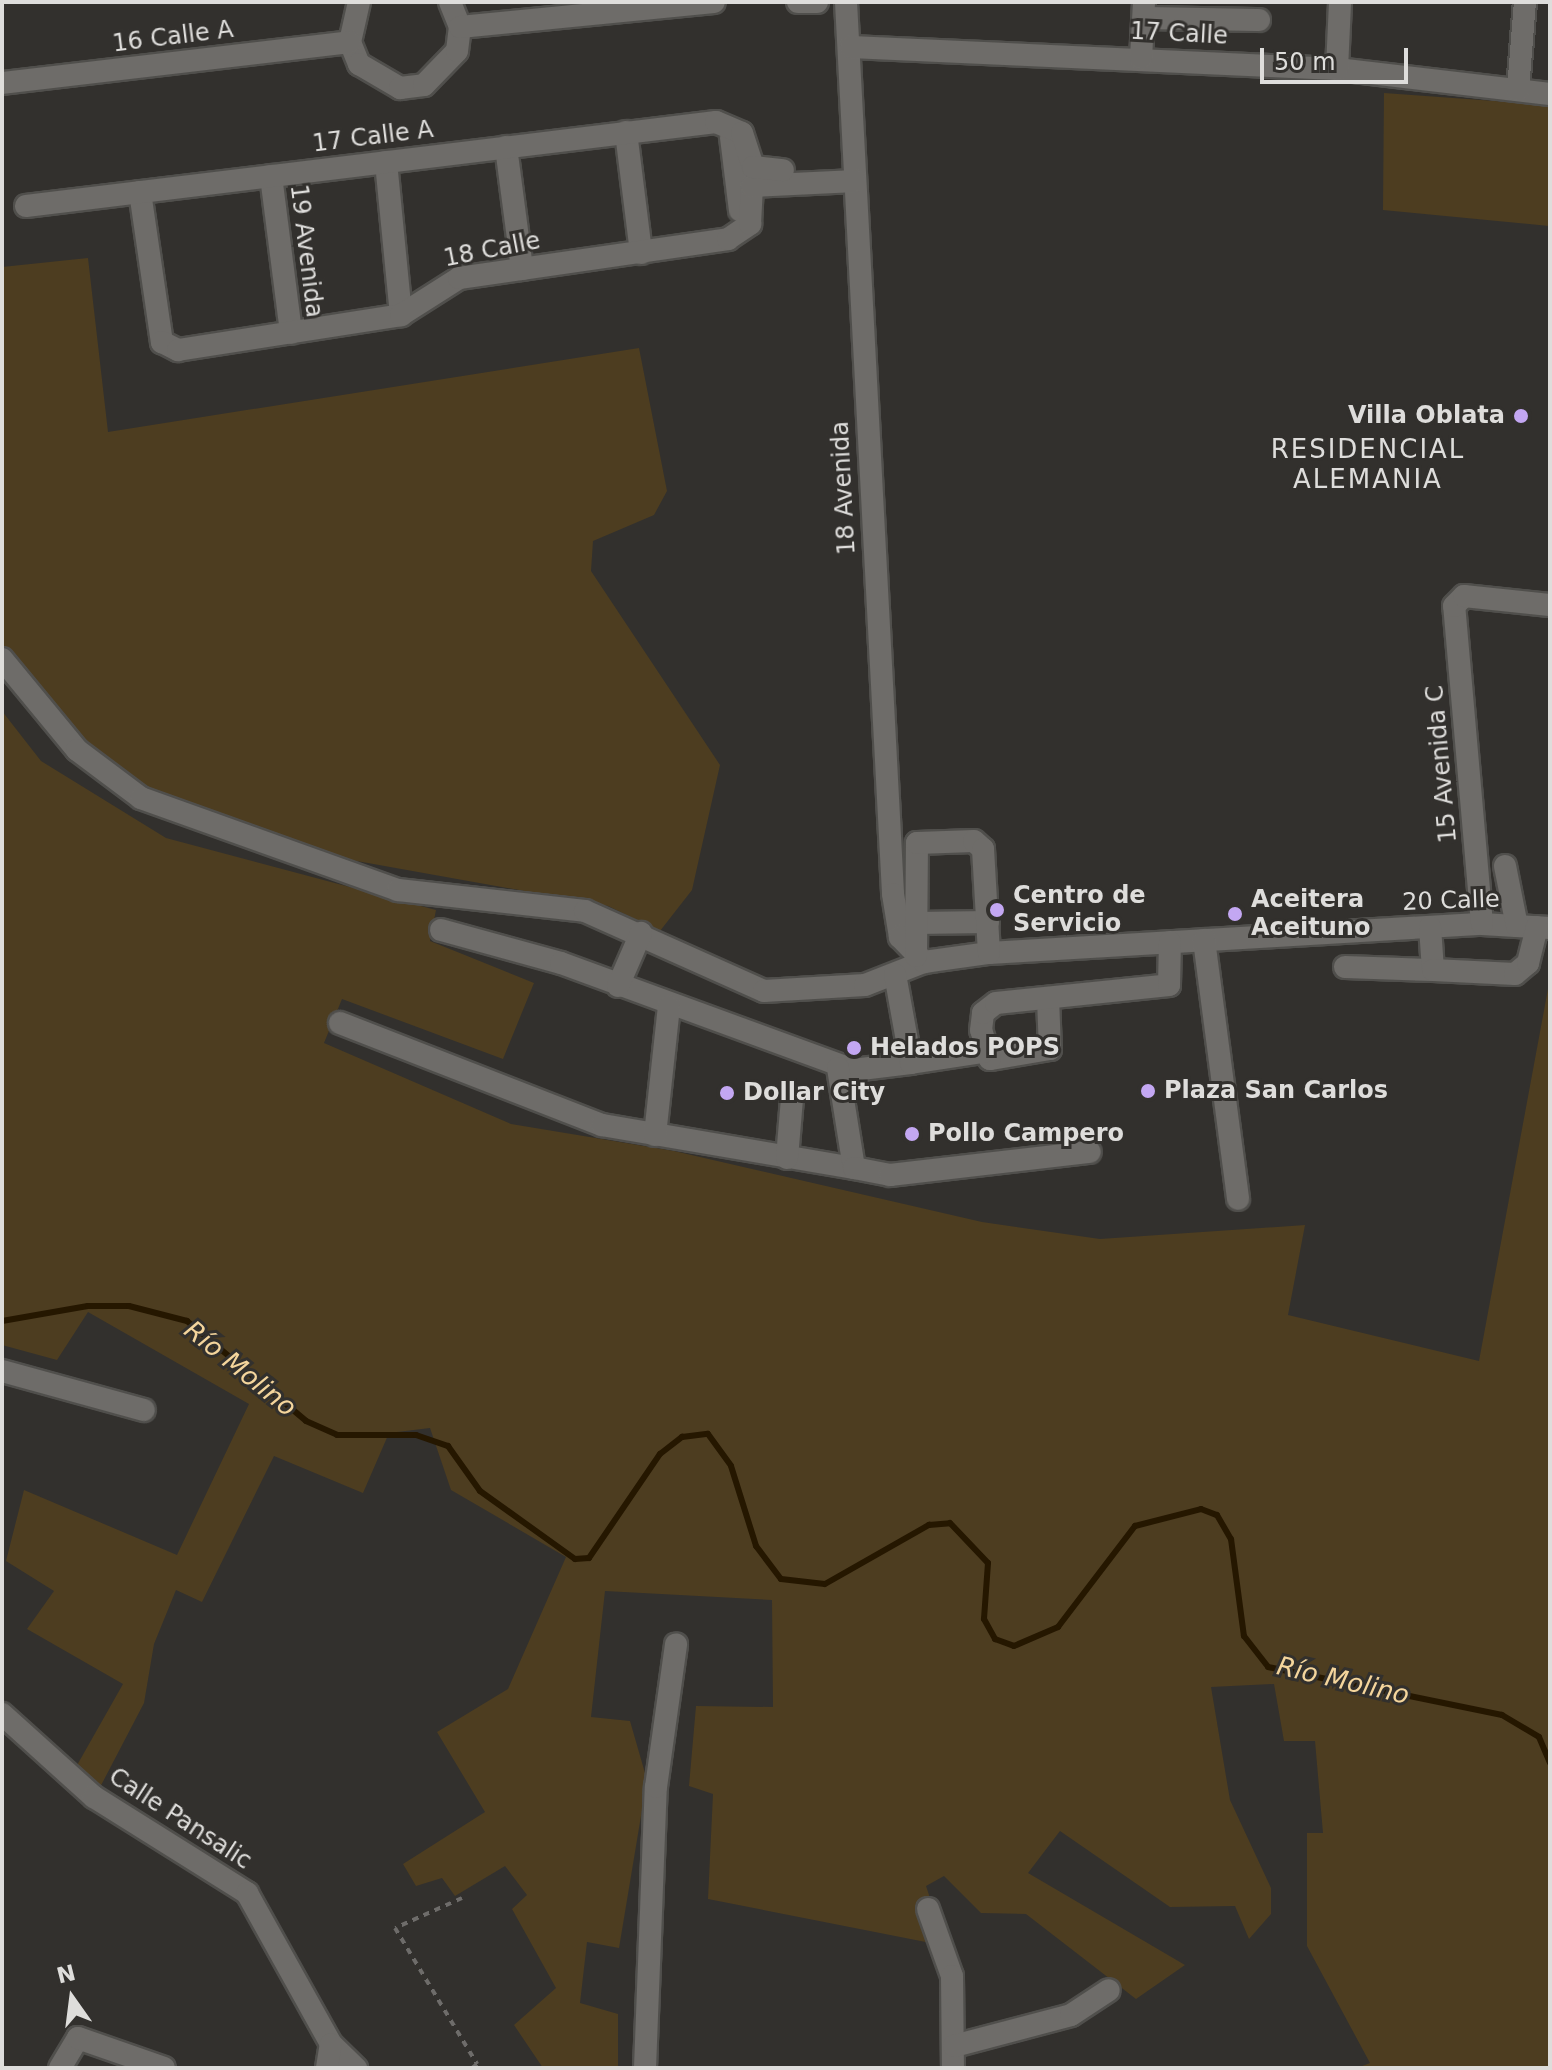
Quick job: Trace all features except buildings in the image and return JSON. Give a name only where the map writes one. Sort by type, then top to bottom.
[{"type":"street","points":[[359,2],[350,42],[377,81],[424,85],[457,51],[460,27],[450,2]]},
{"type":"street","points":[[460,27],[714,2]]},
{"type":"street","points":[[798,2],[817,2]]},
{"type":"street","name":"18 Avenida","points":[[846,2],[851,47],[854,174],[893,894],[900,937],[920,959]]},
{"type":"street","points":[[1337,69],[1340,2]]},
{"type":"street","points":[[1518,90],[1525,2]]},
{"type":"street","points":[[1141,58],[1144,10],[1259,20]]},
{"type":"street","name":"16 Calle A","points":[[2,83],[350,42]]},
{"type":"street","name":"17 Calle","points":[[851,47],[1337,69],[1550,94]]},
{"type":"street","points":[[727,125],[742,133],[753,167],[762,171],[854,174]]},
{"type":"street","points":[[727,125],[739,233]]},
{"type":"street","name":"17 Calle A","points":[[26,206],[626,132],[727,125]]},
{"type":"street","points":[[626,132],[641,253]]},
{"type":"street","points":[[506,147],[522,269]]},
{"type":"street","points":[[386,162],[401,315]]},
{"type":"street","points":[[739,233],[750,224],[752,186],[854,174]]},
{"type":"street","name":"19 Avenida","points":[[271,176],[291,333]]},
{"type":"street","name":"18 Calle","points":[[140,192],[168,349],[401,315],[446,281],[641,253],[739,233]]},
{"type":"street","name":"15 Avenida C","points":[[1482,924],[1457,600],[1550,605]]},
{"type":"street","name":"20 Calle","points":[[2,659],[77,750],[141,798],[398,890],[585,911],[641,933],[764,991],[865,985],[895,974],[920,959],[989,953],[1482,924],[1534,927]]},
{"type":"street","points":[[920,959],[914,847],[974,841],[986,857],[989,953]]},
{"type":"street","points":[[1345,967],[1515,974],[1528,963],[1534,927],[1505,866]]},
{"type":"street","points":[[916,923],[988,922]]},
{"type":"street","points":[[1430,927],[1433,970]]},
{"type":"street","points":[[441,930],[618,986],[669,1007],[794,1043],[838,1068],[911,1063],[983,1052],[998,1062],[1050,1049],[1048,998]]},
{"type":"street","points":[[618,986],[641,933]]},
{"type":"street","points":[[1204,940],[1238,1199]]},
{"type":"street","points":[[983,1052],[983,1013],[996,1003],[1169,985],[1170,942]]},
{"type":"street","points":[[895,974],[911,1063]]},
{"type":"street","points":[[655,1135],[669,1007]]},
{"type":"street","points":[[340,1023],[602,1125],[787,1158],[890,1175],[1090,1152]]},
{"type":"street","points":[[838,1068],[854,1168]]},
{"type":"street","points":[[787,1158],[792,1098]]},
{"type":"street","points":[[2,1371],[144,1410]]},
{"type":"street","points":[[645,2068],[656,1787],[676,1644]]},
{"type":"street","points":[[2,1747],[8,1721]]},
{"type":"street","name":"Calle Pansalic","points":[[8,1721],[94,1797],[247,1893],[331,2044],[356,2068]]},
{"type":"street","points":[[928,1909],[952,1976],[954,2057],[1071,2015],[1109,1990]]},
{"type":"street","points":[[60,2068],[78,2038],[164,2068]]},
{"type":"street","points":[[327,2068],[331,2044]]},
{"type":"path","points":[[462,1898],[395,1928],[477,2064],[472,2068]]},
{"type":"shaded area","points":[[1384,93],[1550,105],[1549,226],[1383,210]]},
{"type":"shaded area","points":[[88,258],[108,432],[639,348],[667,491],[654,515],[593,541],[591,571],[720,765],[692,890],[660,931],[608,906],[262,844],[133,793],[41,728],[2,669],[2,267]]},
{"type":"shaded area","points":[[2,711],[41,761],[166,838],[436,910],[430,941],[534,983],[503,1059],[342,999],[324,1043],[511,1124],[674,1151],[982,1222],[1100,1239],[1305,1225],[1288,1315],[1479,1361],[1550,978],[1550,2068],[1357,2068],[1370,2063],[1307,1946],[1307,1833],[1323,1833],[1315,1741],[1284,1741],[1274,1684],[1211,1687],[1230,1800],[1271,1888],[1271,1914],[1249,1939],[1235,1906],[1170,1907],[1060,1831],[1028,1873],[1185,1965],[1136,1999],[1026,1914],[981,1913],[944,1876],[926,1886],[946,1946],[708,1899],[713,1794],[689,1786],[696,1706],[773,1707],[772,1600],[605,1591],[591,1717],[630,1721],[647,1780],[619,1948],[587,1942],[580,2003],[618,2014],[618,2068],[543,2068],[514,2025],[556,1988],[512,1909],[527,1895],[505,1866],[455,1896],[442,1878],[416,1886],[403,1864],[485,1812],[437,1732],[508,1689],[566,1557],[451,1490],[430,1428],[389,1433],[363,1493],[274,1456],[202,1602],[176,1590],[154,1644],[144,1703],[96,1795],[76,1767],[123,1684],[27,1629],[54,1591],[6,1561],[24,1490],[177,1555],[249,1404],[88,1312],[57,1360],[2,1345]]},
{"type":"waterway","name":"Río Molino","points":[[2,1321],[88,1306],[129,1306],[187,1321],[306,1421],[337,1435],[416,1435],[448,1446],[480,1491],[575,1559],[589,1558],[660,1454],[682,1437],[708,1434],[731,1466],[756,1546],[781,1579],[825,1584],[929,1525],[950,1523],[988,1563],[984,1619],[995,1639],[1014,1646],[1058,1627],[1135,1526],[1201,1509],[1217,1515],[1231,1539],[1244,1636],[1268,1667],[1502,1715],[1539,1737],[1550,1763]]},
{"type":"place","name":"Villa Oblata","points":[[1521,416]]},
{"type":"place","name":"Centro de Servicio","points":[[997,910]]},
{"type":"place","name":"Aceitera Aceituno","points":[[1235,914]]},
{"type":"place","name":"Helados POPS","points":[[854,1048]]},
{"type":"place","name":"Plaza San Carlos","points":[[1148,1091]]},
{"type":"place","name":"Dollar City","points":[[727,1093]]},
{"type":"place","name":"Pollo Campero","points":[[912,1134]]},
{"type":"district","name":"RESIDENCIAL ALEMANIA","points":[[1368,465]]}]
